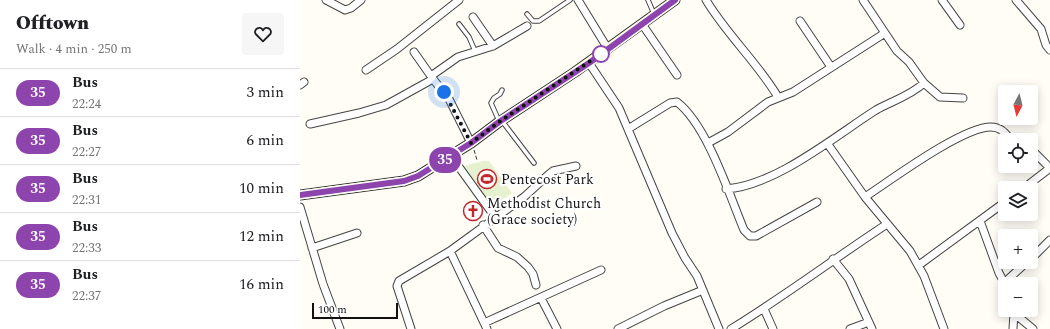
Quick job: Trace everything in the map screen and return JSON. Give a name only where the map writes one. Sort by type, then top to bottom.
[{"type":"street","points":[[326,0],[345,10],[361,0]]},
{"type":"street","points":[[366,70],[397,49],[459,0]]},
{"type":"street","points":[[578,0],[608,49]]},
{"type":"street","points":[[300,195],[404,181],[418,176],[471,143],[500,121],[589,63],[675,0]]},
{"type":"street","points":[[706,0],[716,18],[765,78],[778,98]]},
{"type":"street","points":[[863,0],[897,52],[909,62],[924,83],[940,97],[963,98]]},
{"type":"street","points":[[942,0],[960,24]]},
{"type":"street","points":[[1016,0],[1041,29],[1046,45],[1050,50]]},
{"type":"street","points":[[473,17],[493,46]]},
{"type":"street","points":[[800,21],[831,67]]},
{"type":"street","points":[[642,24],[677,75]]},
{"type":"street","points":[[310,124],[359,114],[386,106],[432,78],[458,57],[493,46],[526,26]]},
{"type":"street","points":[[708,144],[728,132],[768,102],[793,92],[885,33]]},
{"type":"street","points":[[414,52],[448,99],[471,143]]},
{"type":"street","points":[[589,63],[619,108],[672,233],[684,258],[697,276],[719,329]]},
{"type":"street","points":[[726,189],[740,188],[757,182],[827,143],[878,109],[918,88],[924,83]]},
{"type":"street","points":[[628,129],[662,108],[677,102],[688,113],[708,144],[744,230],[750,236],[756,236],[817,202]]},
{"type":"street","points":[[865,197],[966,133],[992,126],[1002,130],[1005,133]]},
{"type":"street","points":[[827,143],[865,197],[910,251],[919,265],[944,329]]},
{"type":"street","points":[[451,156],[495,217]]},
{"type":"street","points":[[1033,181],[1050,168],[1038,156]]},
{"type":"street","points":[[411,329],[397,284],[418,269],[450,251],[524,197],[548,174],[576,166]]},
{"type":"street","points":[[300,207],[312,248],[340,329]]},
{"type":"street","points":[[919,265],[998,207]]},
{"type":"street","points":[[980,221],[1001,277]]},
{"type":"street","points":[[731,329],[764,309],[832,259],[887,224]]},
{"type":"street","points":[[483,226],[498,248],[517,257],[528,267],[533,274],[536,285]]},
{"type":"street","points":[[312,248],[358,233]]},
{"type":"street","points":[[1038,252],[1050,240]]},
{"type":"street","points":[[450,251],[486,326],[601,270]]},
{"type":"street","points":[[832,259],[849,279],[872,329]]},
{"type":"street","points":[[1011,277],[1020,269]]},
{"type":"street","points":[[618,329],[664,306],[703,290]]},
{"type":"street","points":[[541,298],[558,329]]},
{"type":"street","points":[[764,309],[773,329]]},
{"type":"street","points":[[1013,329],[1014,317]]},
{"type":"street","points":[[1020,317],[1033,329]]},
{"type":"street","points":[[850,329],[869,322]]},
{"type":"lane","points":[[527,14],[533,20],[539,22],[570,0]]},
{"type":"lane","points":[[648,0],[654,15]]},
{"type":"lane","points":[[459,24],[469,37],[476,51]]},
{"type":"lane","points":[[502,90],[491,103],[500,121],[534,163]]},
{"type":"path","points":[[471,143],[477,160]]},
{"type":"green space","name":"Pentecost Park","points":[[489,161],[512,193],[498,203],[489,203],[464,166]]},
{"type":"bus line","name":"35","points":[[300,195],[383,185],[404,181],[418,176],[471,143],[499,122],[589,63],[675,0]]},
{"type":"place","name":"Pentecost Park","points":[[487,179]]},
{"type":"place","name":"Methodist Church (Grace society)","points":[[473,211]]},
{"type":"route","points":[[444,92],[471,143],[499,122],[601,54]]}]
